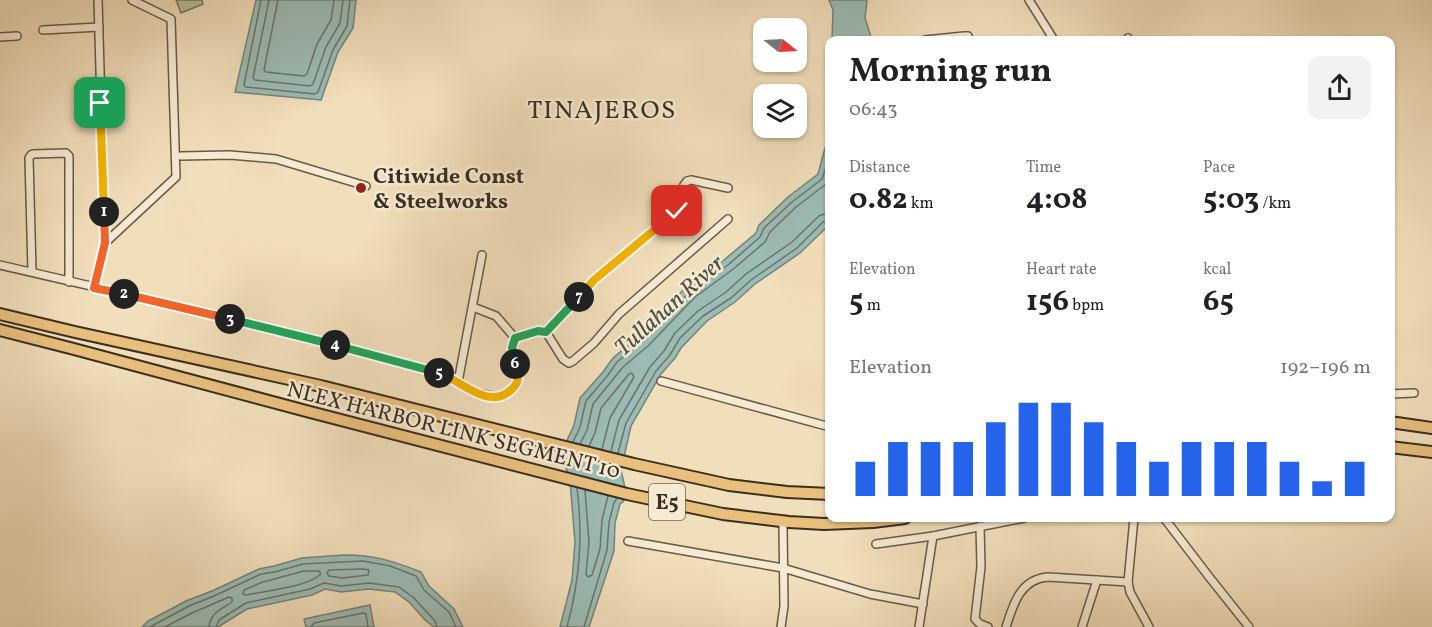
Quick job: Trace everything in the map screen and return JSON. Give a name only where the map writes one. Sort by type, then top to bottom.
[{"type":"highway","name":"NLEX HARBOR LINK SEGMENT 10","points":[[0,314],[321,386],[729,485],[825,494]]},
{"type":"highway","name":"NLEX HARBOR LINK SEGMENT 10","points":[[0,330],[627,494],[723,514],[789,522],[824,524],[873,522]]},
{"type":"highway","points":[[1395,423],[1432,428]]},
{"type":"highway","points":[[1395,448],[1431,452]]},
{"type":"street","points":[[94,288],[105,243],[98,0]]},
{"type":"street","points":[[105,243],[176,177],[171,19],[132,0]]},
{"type":"street","points":[[1029,0],[1052,36]]},
{"type":"street","points":[[43,30],[99,27]]},
{"type":"street","points":[[0,37],[17,36]]},
{"type":"street","points":[[32,271],[29,158],[31,155],[68,154],[69,282]]},
{"type":"street","points":[[181,156],[230,155],[276,159],[366,186]]},
{"type":"street","points":[[546,332],[594,280],[677,211],[687,180],[728,188]]},
{"type":"street","points":[[546,332],[563,359],[569,363],[594,343],[619,314],[728,219]]},
{"type":"street","points":[[458,382],[483,255]]},
{"type":"street","points":[[0,265],[173,305],[441,373],[466,388],[496,398],[508,393],[517,384],[512,348],[515,338]]},
{"type":"street","points":[[473,307],[496,316],[515,338]]},
{"type":"street","points":[[515,338],[538,331],[546,332]]},
{"type":"street","points":[[661,381],[825,426]]},
{"type":"street","points":[[1395,394],[1414,393]]},
{"type":"street","points":[[876,544],[933,537],[1002,522]]},
{"type":"street","points":[[1134,522],[1128,582],[1130,592],[1149,627]]},
{"type":"street","points":[[1167,522],[1249,627]]},
{"type":"street","points":[[781,627],[784,606],[783,526]]},
{"type":"street","points":[[980,526],[981,567],[975,619],[988,627]]},
{"type":"street","points":[[919,627],[933,537]]},
{"type":"street","points":[[628,541],[783,568],[870,594],[923,604]]},
{"type":"street","points":[[1006,627],[1019,593],[1033,581],[1048,577],[1128,582]]},
{"type":"street","points":[[1082,627],[1097,580]]},
{"type":"green space","points":[[176,0],[202,0],[203,4],[181,13]]},
{"type":"water","points":[[256,0],[356,0],[353,28],[338,52],[321,100],[235,92]]},
{"type":"water","points":[[829,0],[867,0],[865,18],[871,36],[832,36],[833,10]]},
{"type":"water","name":"Tullahan River","points":[[825,148],[825,229],[800,253],[707,321],[681,348],[661,374],[631,426],[621,470],[626,492],[615,523],[614,551],[589,627],[560,627],[572,580],[575,542],[570,481],[562,455],[574,425],[580,398],[613,358],[639,336],[686,287],[724,260],[756,233],[759,225],[788,197],[818,174]]},
{"type":"water","points":[[344,555],[384,559],[421,572],[429,586],[454,609],[463,627],[434,627],[409,602],[395,592],[369,589],[341,592],[325,589],[312,595],[247,609],[218,627],[142,627],[148,621],[186,601],[259,569],[302,558]]},
{"type":"water","points":[[370,605],[374,627],[306,627],[304,619]]},
{"type":"pier","points":[[565,452],[624,467],[624,471],[564,457]]},
{"type":"place","name":"Citiwide Const & Steelworks","points":[[361,188]]},
{"type":"district","name":"TINAJEROS","points":[[602,109]]},
{"type":"route","points":[[100,103],[105,243],[94,288],[320,341],[441,373],[466,388],[496,398],[508,393],[517,384],[512,348],[515,338],[538,331],[546,332],[594,280],[677,211]]}]
